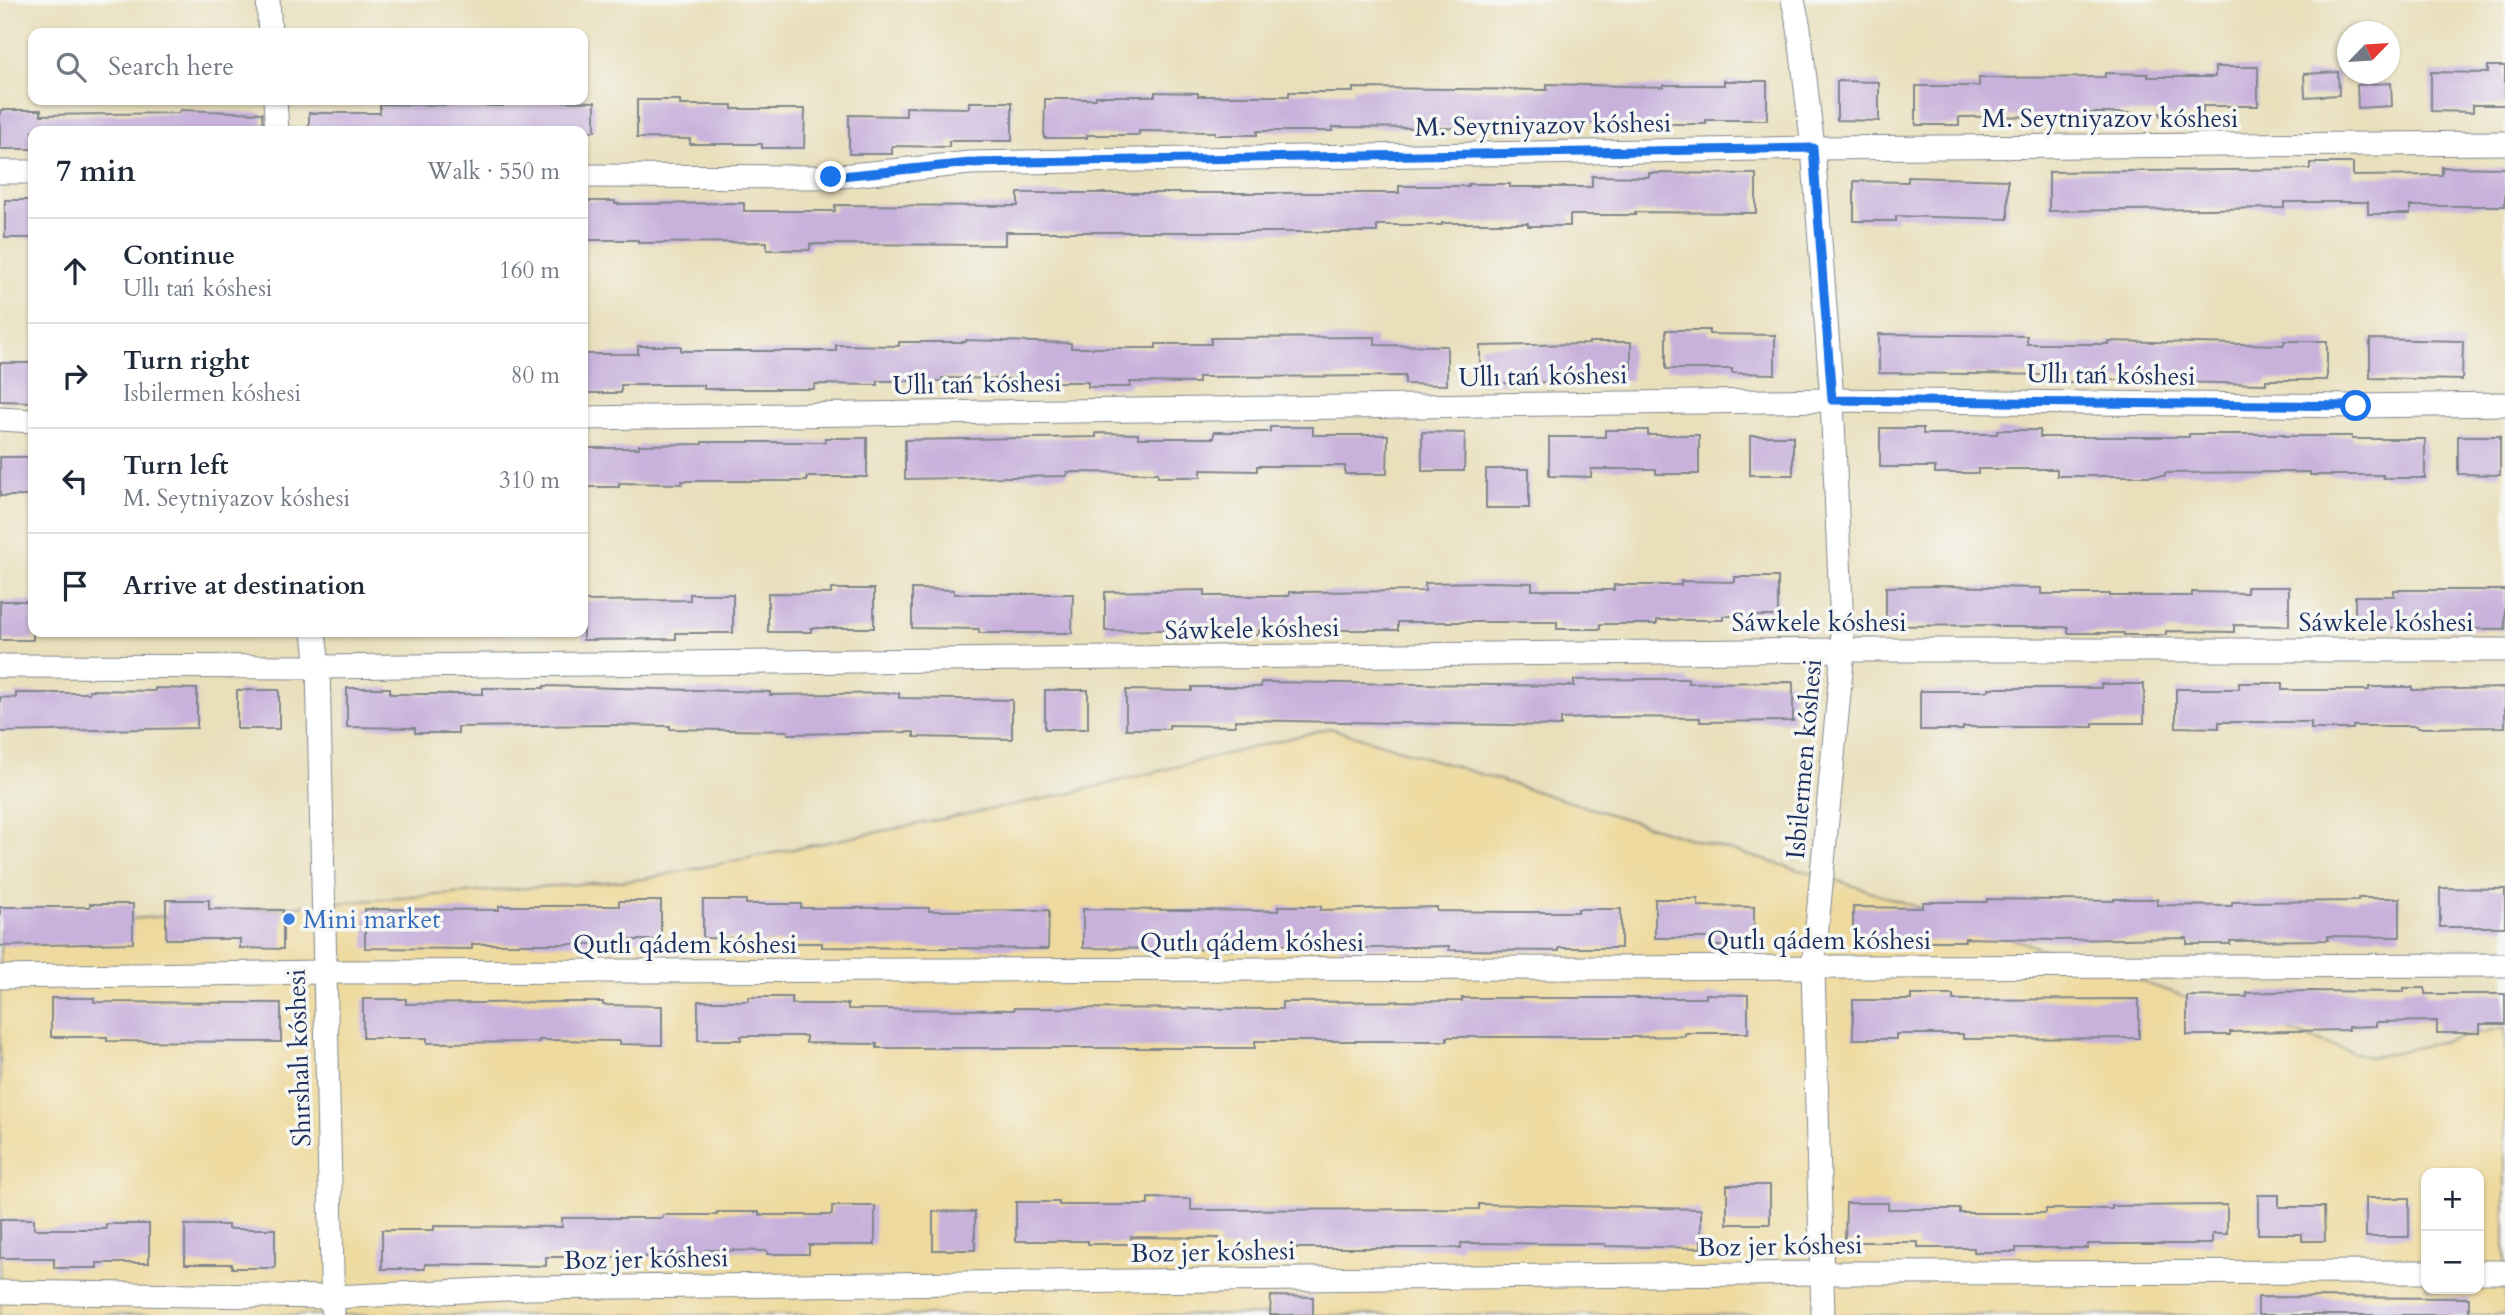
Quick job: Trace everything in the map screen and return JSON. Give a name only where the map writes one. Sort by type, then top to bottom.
[{"type":"street","points":[[268,0],[270,28]]},
{"type":"street","name":"Isbilermen kóshesi","points":[[1793,0],[1799,28],[1813,148],[1832,400],[1843,650],[1813,969],[1823,1315]]},
{"type":"street","points":[[275,105],[276,126]]},
{"type":"street","name":"M. Seytniyazov kóshesi","points":[[588,176],[831,177],[970,163],[1813,148],[2505,143]]},
{"type":"street","points":[[0,172],[28,172]]},
{"type":"street","name":"Ullı tań kóshesi","points":[[588,418],[1832,400],[2356,406],[2505,404]]},
{"type":"street","points":[[0,419],[28,421]]},
{"type":"street","name":"Shırshalı kóshesi","points":[[315,637],[318,667],[333,1306]]},
{"type":"street","name":"Sáwkele kóshesi","points":[[0,666],[318,667],[1843,650],[2505,650]]},
{"type":"street","name":"Qutlı qádem kóshesi","points":[[0,977],[325,972],[2505,965]]},
{"type":"street","name":"Boz jer kóshesi","points":[[0,1292],[333,1306],[529,1288],[1823,1273],[2421,1272]]},
{"type":"street","points":[[2484,1272],[2505,1272]]},
{"type":"sand","points":[[1330,728],[1694,840],[1845,883],[2370,1058],[2505,1027],[2505,1315],[0,1315],[0,929],[644,879],[1067,794]]},
{"type":"building","points":[[2488,66],[2505,66],[2505,105],[2473,105],[2473,112],[2431,111],[2431,72],[2488,73]]},
{"type":"building","points":[[2215,67],[2258,67],[2258,106],[2203,106],[2203,116],[2084,113],[2084,116],[1959,117],[1959,125],[1916,125],[1916,86],[1979,86],[1979,78],[2105,77],[2105,73],[2148,74],[2148,77],[2215,77]]},
{"type":"building","points":[[2337,72],[2339,95],[2305,97],[2304,74]]},
{"type":"building","points":[[1724,81],[1767,81],[1767,120],[1706,120],[1706,124],[1652,126],[1524,123],[1524,129],[1332,127],[1332,131],[1257,131],[1257,135],[1139,131],[1139,135],[1044,138],[1045,99],[1155,96],[1155,92],[1198,93],[1198,96],[1289,96],[1289,92],[1353,92],[1353,88],[1547,90],[1547,84],[1663,87],[1724,85]]},
{"type":"building","points":[[1837,81],[1879,82],[1879,121],[1837,120]]},
{"type":"building","points":[[2391,84],[2392,106],[2358,108],[2357,85]]},
{"type":"building","points":[[637,100],[680,100],[680,105],[732,105],[732,109],[805,109],[804,148],[762,148],[762,144],[690,144],[690,139],[637,138]]},
{"type":"building","points":[[588,102],[595,102],[595,131],[588,131],[588,126],[309,126],[309,113],[380,113],[380,105],[588,105]]},
{"type":"building","points":[[969,102],[1012,102],[1012,141],[949,141],[949,147],[892,146],[892,154],[849,154],[849,115],[906,116],[906,107],[969,108]]},
{"type":"building","points":[[0,110],[41,110],[41,115],[180,113],[180,110],[262,113],[263,126],[28,126],[28,149],[0,149]]},
{"type":"building","points":[[2310,163],[2353,163],[2353,176],[2442,175],[2442,167],[2505,168],[2505,206],[2410,206],[2410,214],[2368,214],[2368,202],[2284,202],[2284,208],[2049,211],[2049,172],[2310,169]]},
{"type":"building","points":[[1649,173],[1756,174],[1756,213],[1635,212],[1635,215],[1570,215],[1570,226],[1528,226],[1528,223],[1377,225],[1377,232],[1005,232],[1005,245],[810,244],[810,250],[767,250],[767,242],[638,243],[638,240],[588,240],[588,201],[615,201],[615,204],[744,203],[744,211],[835,211],[835,205],[1018,206],[1018,193],[1399,193],[1399,186],[1510,184],[1510,187],[1592,187],[1592,176],[1649,177]]},
{"type":"building","points":[[1908,177],[2008,180],[2008,219],[1896,216],[1896,221],[1854,221],[1854,181],[1908,182]]},
{"type":"building","points":[[5,200],[28,200],[28,238],[5,238]]},
{"type":"building","points":[[1666,330],[1775,335],[1775,374],[1732,373],[1732,369],[1666,369]]},
{"type":"building","points":[[1879,334],[2027,336],[2027,344],[2108,344],[2108,341],[2284,345],[2284,341],[2327,341],[2327,380],[2266,380],[2266,384],[2169,380],[2056,383],[2056,375],[1879,373]]},
{"type":"building","points":[[1375,337],[1375,345],[1447,346],[1447,385],[1405,384],[1405,376],[1198,377],[1198,383],[1130,382],[1130,387],[1088,387],[1088,382],[1029,382],[1029,379],[942,378],[942,381],[878,381],[878,385],[814,384],[814,389],[704,389],[704,385],[621,385],[621,393],[588,393],[588,354],[638,354],[638,346],[681,346],[681,351],[836,351],[836,345],[899,346],[899,342],[966,340],[1071,343],[1071,348],[1156,348],[1156,344],[1211,344],[1211,338]]},
{"type":"building","points":[[2370,339],[2463,341],[2462,380],[2370,378]]},
{"type":"building","points":[[1631,342],[1631,380],[1480,384],[1480,346]]},
{"type":"building","points":[[0,363],[28,363],[28,402],[0,401]]},
{"type":"building","points":[[1270,427],[1313,427],[1313,435],[1388,435],[1387,474],[1345,474],[1345,466],[1257,466],[1257,471],[1201,470],[1201,477],[1158,477],[1158,473],[1067,472],[1067,476],[905,479],[905,440],[1096,437],[1096,433],[1138,434],[1138,438],[1214,438],[1214,432],[1270,432]]},
{"type":"building","points":[[1880,428],[1923,428],[1923,434],[1997,434],[1997,430],[2040,430],[2040,437],[2284,434],[2352,436],[2352,439],[2425,439],[2425,478],[2310,475],[2310,472],[2057,476],[2057,469],[1978,469],[1978,473],[1935,473],[1935,467],[1880,467]]},
{"type":"building","points":[[1605,430],[1648,430],[1648,435],[1699,435],[1699,474],[1656,474],[1656,469],[1591,469],[1591,477],[1549,476],[1549,437],[1605,437]]},
{"type":"building","points":[[1422,432],[1465,433],[1464,471],[1422,471]]},
{"type":"building","points":[[1750,436],[1793,436],[1793,475],[1750,475]]},
{"type":"building","points":[[2458,436],[2500,436],[2500,475],[2458,474]]},
{"type":"building","points":[[825,438],[867,438],[867,477],[807,477],[807,481],[619,483],[619,487],[588,487],[588,448],[639,448],[639,445],[702,442],[825,442]]},
{"type":"building","points":[[0,457],[28,457],[28,496],[0,496]]},
{"type":"building","points":[[1486,469],[1529,469],[1529,508],[1486,508]]},
{"type":"building","points":[[1735,577],[1778,577],[1778,616],[1723,616],[1723,620],[1657,620],[1657,624],[1600,624],[1600,629],[1557,629],[1557,622],[1398,622],[1398,630],[1259,630],[1259,635],[1216,635],[1216,629],[1105,631],[1105,592],[1205,590],[1205,596],[1289,596],[1289,592],[1425,591],[1425,583],[1489,582],[1532,583],[1532,590],[1614,590],[1614,585],[1681,585],[1681,581],[1735,582]]},
{"type":"building","points":[[1886,587],[2041,588],[2041,594],[2110,596],[2192,596],[2192,592],[2247,593],[2247,587],[2289,587],[2289,626],[2234,625],[2234,632],[2166,631],[2166,635],[2124,635],[2068,633],[2068,627],[1886,626]]},
{"type":"building","points":[[831,589],[874,589],[874,628],[811,628],[811,632],[768,632],[768,593],[831,594]]},
{"type":"building","points":[[912,589],[954,590],[954,594],[1073,594],[1072,633],[979,633],[979,629],[912,628]]},
{"type":"building","points":[[2394,590],[2505,590],[2505,629],[2355,630],[2355,596],[2394,596]]},
{"type":"building","points":[[690,594],[733,594],[733,633],[676,633],[676,639],[583,640],[583,637],[588,637],[588,601],[690,600]]},
{"type":"building","points":[[0,601],[28,601],[28,637],[33,637],[33,640],[0,640]]},
{"type":"building","points":[[1688,679],[1688,683],[1793,682],[1793,721],[1700,722],[1700,718],[1617,717],[1561,719],[1561,726],[1235,720],[1235,726],[1169,725],[1169,729],[1126,729],[1126,690],[1192,691],[1192,687],[1261,687],[1261,682],[1574,686],[1574,680]]},
{"type":"building","points":[[2239,683],[2282,683],[2282,690],[2369,690],[2369,687],[2412,687],[2412,690],[2505,688],[2505,727],[2353,726],[2353,729],[2311,729],[2311,722],[2219,722],[2219,728],[2176,727],[2176,689],[2239,689]]},
{"type":"building","points":[[2101,684],[2144,684],[2144,723],[2093,723],[2093,727],[1963,727],[1963,730],[1920,730],[1920,691],[2101,688]]},
{"type":"building","points":[[544,686],[770,692],[770,695],[899,693],[899,698],[1012,700],[1012,739],[914,737],[914,732],[788,734],[788,731],[670,729],[670,726],[458,727],[458,733],[415,733],[415,728],[347,727],[347,688],[390,688],[390,694],[483,694],[483,688]]},
{"type":"building","points":[[155,688],[197,689],[197,728],[0,732],[0,697],[16,698],[16,693],[155,691]]},
{"type":"building","points":[[237,690],[279,690],[279,729],[237,729]]},
{"type":"building","points":[[1045,690],[1088,690],[1088,729],[1045,729]]},
{"type":"building","points":[[2440,888],[2505,889],[2505,927],[2440,927]]},
{"type":"building","points":[[2358,898],[2400,898],[2400,937],[2328,936],[2328,940],[2230,941],[2230,944],[2187,944],[2187,938],[1965,938],[1965,941],[1896,941],[1896,946],[1853,947],[1853,907],[1923,908],[1923,902],[1987,902],[1987,899],[2157,899],[2157,905],[2232,906],[2232,902],[2358,901]]},
{"type":"building","points":[[1655,899],[1698,899],[1698,906],[1754,907],[1754,946],[1712,946],[1712,938],[1655,938]]},
{"type":"building","points":[[166,900],[209,900],[209,909],[283,910],[283,949],[240,948],[240,939],[166,939]]},
{"type":"building","points":[[703,900],[746,900],[746,904],[801,904],[801,908],[1049,910],[1048,949],[822,947],[822,943],[759,943],[759,939],[703,938]]},
{"type":"building","points":[[619,901],[661,901],[661,940],[594,940],[594,944],[472,944],[472,949],[365,948],[365,909],[499,910],[499,906],[619,906]]},
{"type":"building","points":[[90,904],[133,904],[133,943],[0,946],[0,907],[90,907]]},
{"type":"building","points":[[1278,906],[1321,906],[1321,910],[1437,907],[1437,911],[1507,912],[1621,909],[1621,948],[1559,948],[1559,951],[1449,950],[1449,946],[1340,949],[1340,945],[1262,945],[1262,950],[1083,948],[1083,909],[1278,911]]},
{"type":"building","points":[[2403,988],[2425,988],[2425,994],[2505,994],[2505,1024],[2480,1024],[2480,1033],[2437,1033],[2437,1021],[2376,1022],[2376,1026],[2348,1027],[2348,1030],[2187,1035],[2187,996],[2247,997],[2247,993],[2305,991],[2403,992]]},
{"type":"building","points":[[1706,994],[1748,995],[1748,1033],[1685,1033],[1685,1036],[1630,1037],[1447,1037],[1447,1041],[1255,1041],[1255,1048],[877,1048],[877,1044],[806,1043],[806,1036],[741,1036],[741,1040],[698,1040],[698,1001],[749,1001],[749,997],[792,997],[792,1004],[848,1004],[848,1009],[1014,1010],[1282,1009],[1282,1002],[1462,1001],[1462,998],[1706,998]]},
{"type":"building","points":[[1911,995],[1953,995],[1953,1000],[2139,999],[2139,1038],[1963,1039],[1963,1034],[1896,1034],[1896,1039],[1853,1039],[1853,1000],[1911,1000]]},
{"type":"building","points":[[51,998],[94,998],[94,1002],[281,1003],[281,1042],[107,1041],[107,1037],[51,1037]]},
{"type":"building","points":[[363,999],[406,999],[406,1004],[603,1002],[603,1005],[662,1006],[662,1045],[620,1044],[620,1041],[539,1040],[427,1043],[427,1038],[363,1038]]},
{"type":"building","points":[[1727,1185],[1770,1185],[1770,1224],[1727,1224]]},
{"type":"building","points":[[2258,1195],[2279,1195],[2279,1207],[2324,1207],[2325,1241],[2302,1241],[2302,1234],[2258,1234]]},
{"type":"building","points":[[1148,1198],[1191,1199],[1191,1210],[1479,1209],[1479,1204],[1701,1209],[1701,1248],[1461,1243],[1461,1248],[1219,1248],[1219,1238],[1131,1237],[1131,1244],[1016,1241],[1016,1202],[1148,1205]]},
{"type":"building","points":[[2366,1198],[2409,1198],[2409,1237],[2366,1237]]},
{"type":"building","points":[[1846,1203],[1888,1203],[1888,1209],[1960,1209],[1960,1213],[2046,1213],[2046,1209],[2112,1209],[2112,1206],[2227,1205],[2227,1234],[2212,1234],[2212,1244],[2088,1244],[2088,1248],[2016,1248],[2016,1252],[1974,1252],[1974,1248],[1918,1248],[1918,1242],[1845,1242]]},
{"type":"building","points":[[832,1206],[875,1206],[875,1245],[809,1245],[809,1254],[706,1250],[706,1254],[657,1254],[657,1257],[546,1257],[546,1266],[425,1264],[425,1269],[382,1269],[382,1230],[434,1230],[434,1226],[562,1227],[562,1218],[663,1218],[663,1215],[717,1215],[717,1212],[832,1215]]},
{"type":"building","points":[[933,1211],[975,1212],[975,1250],[933,1250]]},
{"type":"building","points":[[0,1219],[34,1219],[34,1229],[106,1229],[106,1224],[149,1224],[149,1263],[97,1263],[97,1268],[54,1268],[54,1258],[0,1258]]},
{"type":"building","points":[[185,1225],[275,1229],[275,1268],[185,1264]]},
{"type":"building","points":[[1271,1296],[1313,1297],[1313,1315],[1270,1315]]},
{"type":"building","points":[[2258,1297],[2469,1298],[2469,1315],[2258,1315]]},
{"type":"place","name":"Mini market","points":[[289,919]]},
{"type":"route","points":[[831,177],[970,163],[1813,148],[1832,400],[2356,406]]}]
